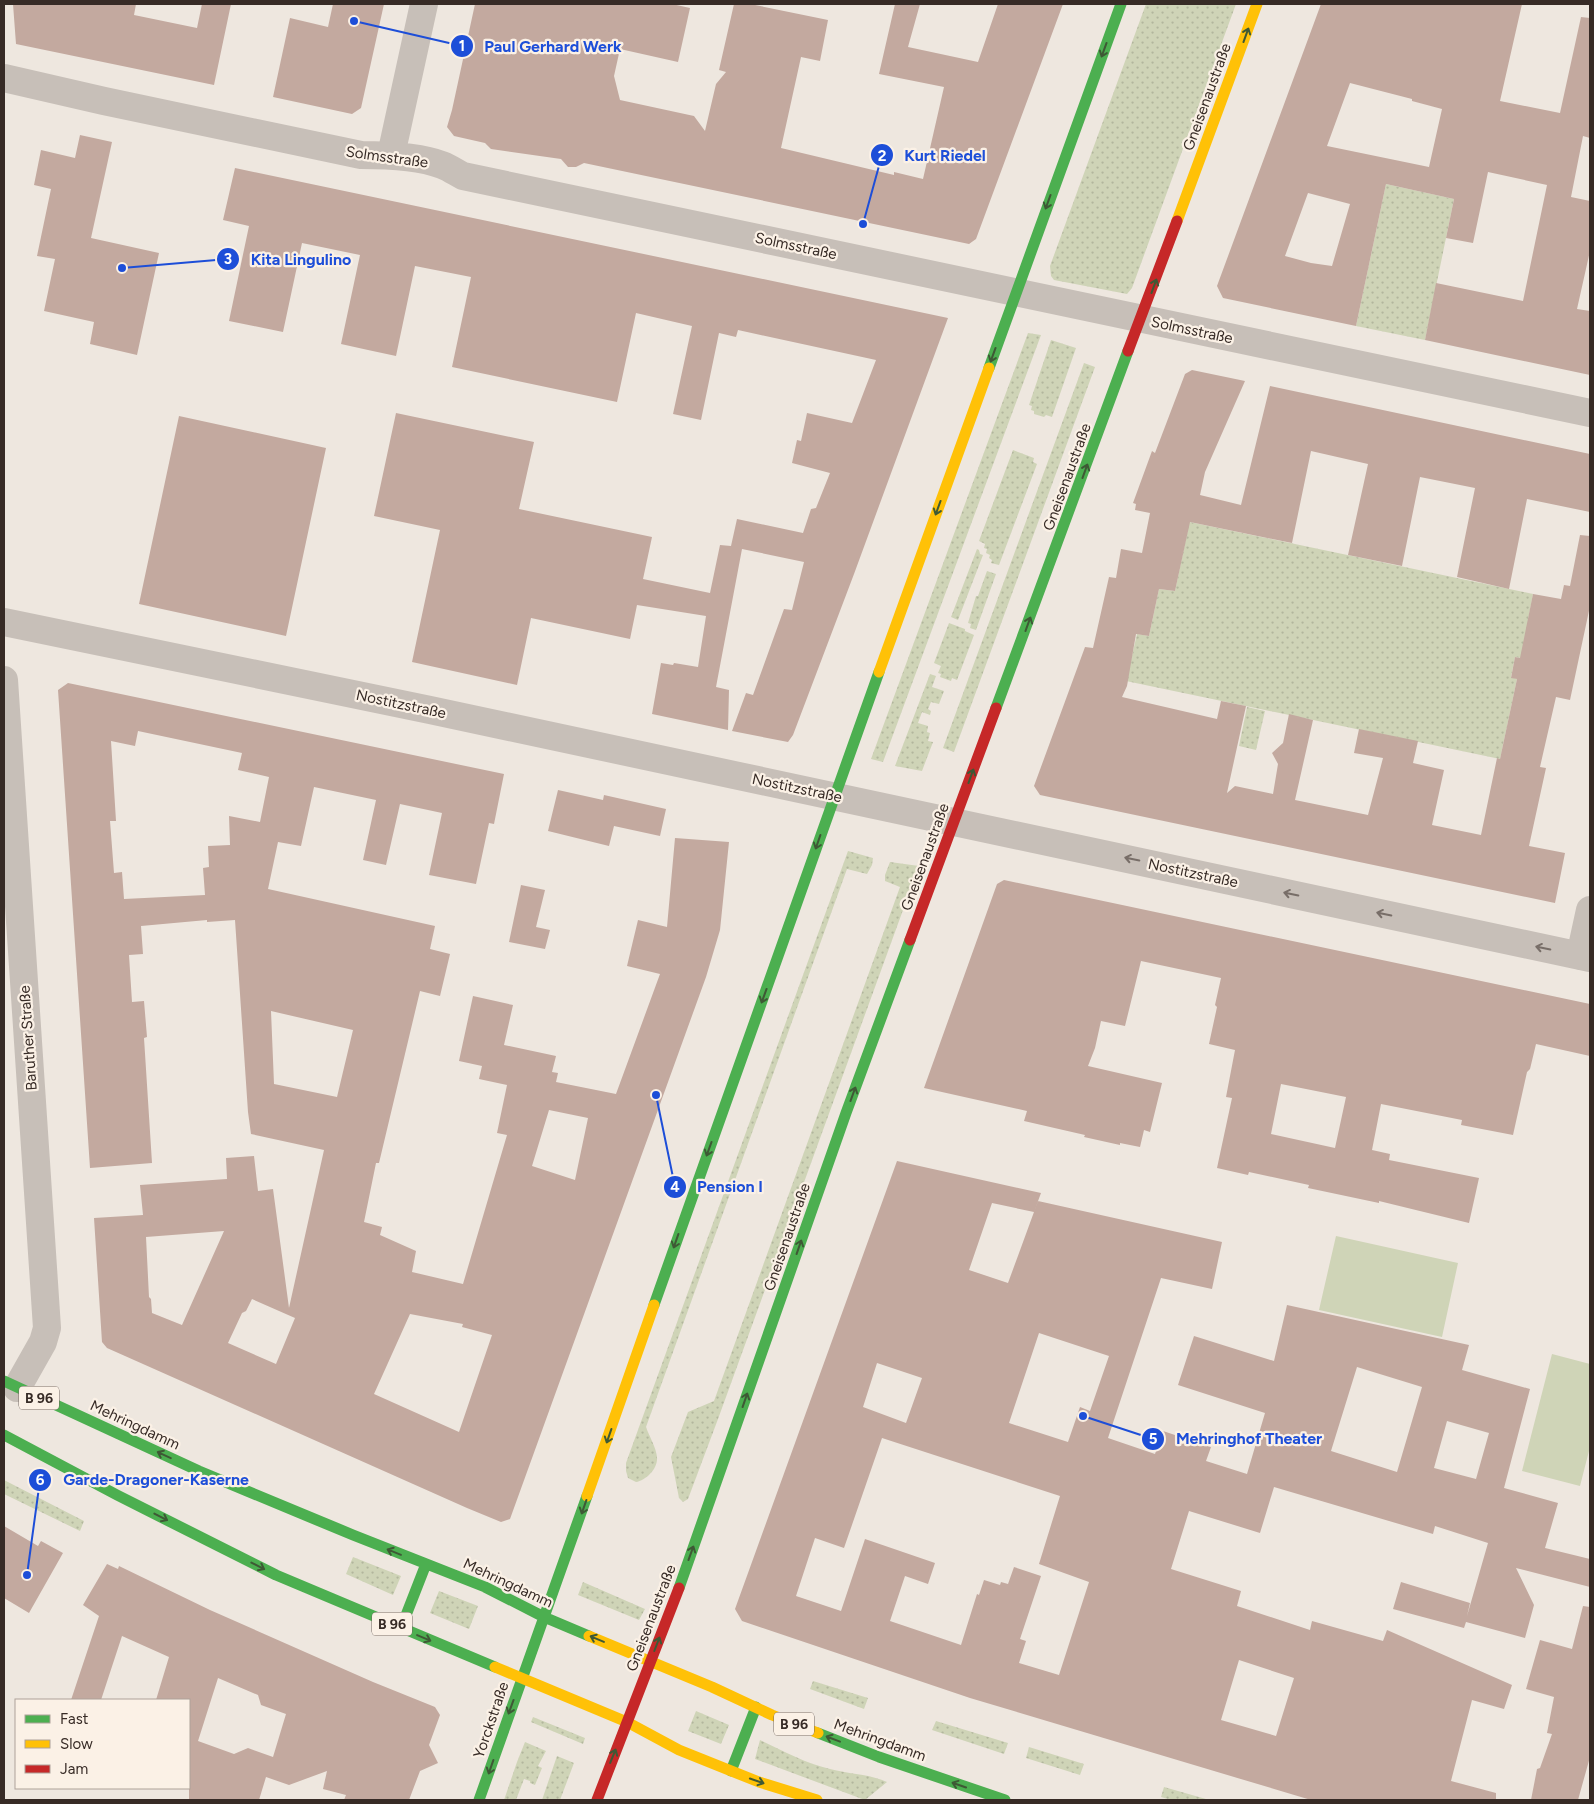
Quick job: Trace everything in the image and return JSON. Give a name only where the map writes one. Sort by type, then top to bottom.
[{"type":"main road","points":[[544,1617],[834,796],[1121,4]]},
{"type":"main road","name":"Gneisenaustraße","points":[[627,1722],[699,1533],[846,1113],[1142,319],[1257,4]]},
{"type":"main road","name":"Mehringdamm","points":[[10,1384],[199,1471],[485,1587],[544,1617],[756,1707],[879,1757],[1005,1800]]},
{"type":"main road","name":"B 96","points":[[4,1435],[276,1575],[627,1722],[680,1750],[730,1771],[816,1800]]},
{"type":"main road","points":[[401,1628],[426,1564]]},
{"type":"main road","name":"Yorckstraße","points":[[479,1800],[544,1617]]},
{"type":"main road","points":[[730,1771],[756,1707]]},
{"type":"main road","points":[[597,1800],[627,1722]]},
{"type":"street","points":[[391,154],[424,4]]},
{"type":"street","name":"Solmsstraße","points":[[4,78],[360,155],[391,154],[442,165],[463,176],[1590,413]]},
{"type":"street","name":"Nostitzstraße","points":[[4,622],[430,710],[1585,957]]},
{"type":"street","name":"Baruther Straße","points":[[4,680],[47,1320],[43,1342],[10,1384]]},
{"type":"street","points":[[1585,957],[1590,910]]},
{"type":"green space","points":[[1146,4],[1236,4],[1132,288],[1127,294],[1054,280],[1051,276],[1050,266]]},
{"type":"green space","points":[[1386,184],[1454,199],[1425,340],[1356,326]]},
{"type":"green space","points":[[1028,333],[1041,335],[883,762],[871,759]]},
{"type":"green space","points":[[1051,340],[1076,348],[1052,417],[1046,415],[1044,417],[1034,414],[1034,411],[1031,410],[1032,406],[1029,405]]},
{"type":"green space","points":[[1084,363],[1095,367],[954,752],[943,748]]},
{"type":"green space","points":[[1013,450],[1034,458],[1033,462],[1037,464],[999,565],[991,563],[990,555],[986,553],[987,549],[984,548],[985,544],[979,541]]},
{"type":"green space","points":[[1185,521],[1533,594],[1528,620],[1536,661],[1515,657],[1511,677],[1517,679],[1500,759],[1126,681],[1137,634],[1149,636],[1159,589],[1175,591],[1188,529]]},
{"type":"green space","points":[[977,549],[983,555],[958,620],[951,617]]},
{"type":"green space","points":[[987,571],[996,574],[976,630],[970,628],[971,624],[968,623],[976,596],[978,596]]},
{"type":"green space","points":[[949,623],[965,629],[965,631],[974,635],[957,680],[952,678],[951,681],[940,677],[941,674],[938,673],[941,666],[934,663]]},
{"type":"green space","points":[[930,674],[936,676],[932,687],[944,691],[939,704],[931,702],[928,709],[931,711],[930,715],[922,712],[918,723],[928,726],[927,732],[930,733],[928,741],[933,742],[922,771],[895,766]]},
{"type":"green space","points":[[1247,707],[1265,711],[1256,750],[1239,746]]},
{"type":"green space","points":[[848,851],[873,858],[872,865],[867,874],[847,869],[646,1427],[654,1445],[657,1457],[656,1466],[647,1476],[636,1482],[628,1478],[626,1463]]},
{"type":"green space","points":[[890,862],[919,866],[718,1419],[688,1499],[683,1502],[679,1498],[671,1457],[688,1412],[714,1401],[900,887],[885,881],[885,875]]},
{"type":"green space","points":[[1336,1236],[1458,1263],[1442,1337],[1319,1310]]},
{"type":"green space","points":[[1552,1354],[1590,1364],[1590,1447],[1580,1486],[1522,1471]]},
{"type":"green space","points":[[4,1480],[84,1521],[80,1531],[4,1494]]},
{"type":"green space","points":[[353,1557],[401,1576],[393,1595],[346,1574]]},
{"type":"green space","points":[[583,1582],[645,1609],[639,1620],[578,1595]]},
{"type":"green space","points":[[439,1591],[478,1606],[469,1629],[430,1613]]},
{"type":"green space","points":[[813,1681],[868,1698],[864,1709],[810,1689]]},
{"type":"green space","points":[[696,1711],[729,1725],[721,1744],[688,1731]]},
{"type":"green space","points":[[533,1717],[585,1738],[583,1744],[531,1722]]},
{"type":"green space","points":[[936,1721],[1008,1743],[1004,1754],[932,1730]]},
{"type":"green space","points":[[760,1740],[821,1766],[837,1771],[873,1777],[887,1782],[865,1800],[755,1759]]},
{"type":"green space","points":[[525,1742],[546,1751],[538,1766],[542,1768],[535,1785],[524,1779],[516,1800],[504,1800],[517,1762]]},
{"type":"green space","points":[[1029,1747],[1084,1764],[1080,1775],[1026,1758]]},
{"type":"green space","points":[[557,1756],[574,1763],[560,1800],[542,1800]]},
{"type":"green space","points":[[1164,1787],[1206,1800],[1171,1800],[1161,1797]]},
{"type":"building","points":[[13,4],[136,4],[134,15],[197,28],[202,4],[231,4],[214,85],[16,44]]},
{"type":"building","points":[[333,4],[384,4],[361,108],[352,114],[273,97],[290,18],[328,27]]},
{"type":"building","points":[[475,4],[672,4],[690,8],[678,62],[620,49],[614,76],[620,100],[694,116],[705,131],[716,84],[726,72],[719,70],[734,4],[750,4],[828,20],[820,61],[801,57],[781,148],[894,175],[894,172],[923,179],[944,87],[879,74],[895,4],[920,4],[908,47],[978,62],[998,4],[1063,4],[976,239],[969,244],[584,163],[576,167],[568,167],[561,159],[491,149],[485,143],[454,136],[447,127]]},
{"type":"building","points":[[1321,4],[1522,4],[1500,101],[1560,113],[1581,17],[1590,18],[1590,138],[1583,136],[1571,197],[1590,201],[1590,251],[1577,309],[1590,311],[1590,375],[1425,340],[1436,283],[1523,301],[1547,185],[1488,172],[1473,243],[1446,238],[1454,199],[1386,184],[1356,326],[1223,298],[1217,286]],"holes":[[[1350,83],[1442,109],[1429,167],[1327,146]],[[1308,193],[1350,204],[1332,266],[1285,256]]]},
{"type":"building","points":[[80,135],[112,142],[91,238],[159,253],[137,355],[90,344],[94,322],[44,311],[55,259],[37,256],[51,189],[34,185],[41,150],[75,158]]},
{"type":"building","points":[[235,168],[948,318],[854,574],[793,735],[788,742],[732,731],[746,693],[753,695],[784,609],[792,610],[804,562],[742,549],[716,687],[729,690],[728,730],[652,714],[661,663],[698,667],[706,616],[637,605],[630,639],[531,618],[517,685],[412,662],[440,530],[374,516],[396,413],[534,442],[519,509],[652,537],[643,579],[710,593],[720,545],[731,546],[737,519],[803,533],[811,509],[816,508],[830,473],[792,463],[797,440],[801,441],[807,413],[852,423],[876,360],[738,330],[736,337],[719,333],[701,420],[673,414],[692,326],[636,313],[617,402],[452,367],[471,277],[415,266],[396,356],[341,344],[360,255],[302,243],[283,332],[229,321],[249,226],[223,220]]},
{"type":"building","points":[[1192,370],[1245,381],[1205,472],[1200,495],[1241,505],[1270,386],[1590,454],[1590,512],[1527,499],[1509,589],[1457,577],[1475,488],[1420,477],[1402,566],[1348,555],[1368,464],[1311,451],[1292,543],[1190,522],[1175,591],[1159,589],[1149,636],[1136,634],[1127,686],[1122,697],[1217,719],[1221,701],[1246,706],[1227,793],[1235,786],[1273,794],[1278,764],[1272,753],[1283,743],[1289,714],[1313,720],[1295,800],[1368,815],[1383,758],[1354,753],[1359,729],[1418,741],[1413,763],[1444,770],[1432,825],[1481,835],[1497,758],[1500,759],[1517,679],[1511,678],[1515,657],[1520,658],[1533,594],[1561,599],[1564,585],[1570,586],[1580,535],[1590,536],[1590,606],[1570,700],[1556,697],[1540,767],[1546,768],[1529,846],[1565,853],[1555,903],[1040,795],[1034,786],[1085,647],[1093,648],[1109,577],[1116,578],[1121,549],[1142,553],[1150,513],[1135,510],[1136,504],[1133,503],[1152,451],[1155,453],[1185,374]]},
{"type":"building","points":[[179,416],[326,448],[286,636],[139,604]]},
{"type":"building","points":[[68,683],[504,774],[494,824],[489,823],[476,884],[429,875],[442,813],[400,804],[386,865],[363,860],[376,800],[314,787],[301,846],[278,842],[268,889],[435,926],[430,949],[450,954],[440,996],[420,991],[379,1163],[376,1163],[364,1222],[382,1227],[380,1235],[416,1251],[412,1272],[463,1284],[507,1135],[497,1133],[507,1085],[479,1079],[482,1066],[459,1061],[473,996],[513,1005],[504,1045],[556,1056],[552,1072],[558,1073],[556,1082],[616,1094],[660,974],[627,966],[638,920],[667,927],[675,838],[729,842],[720,930],[706,977],[510,1519],[501,1522],[467,1508],[107,1348],[102,1342],[94,1218],[143,1215],[140,1185],[227,1179],[226,1158],[254,1156],[258,1191],[273,1189],[289,1308],[324,1150],[251,1134],[235,920],[207,922],[207,920],[141,926],[143,954],[129,955],[132,1002],[144,1001],[147,1037],[144,1038],[152,1163],[90,1168],[58,690]],"holes":[[[138,731],[242,753],[238,770],[269,777],[260,822],[229,816],[230,845],[208,846],[209,867],[203,868],[205,895],[124,899],[122,872],[114,873],[110,821],[116,821],[111,741],[135,746]],[[271,1011],[353,1030],[337,1097],[274,1084]],[[549,1110],[588,1118],[575,1180],[532,1166]],[[224,1231],[182,1325],[152,1313],[151,1299],[149,1297],[146,1237]],[[252,1299],[295,1318],[276,1364],[228,1343],[242,1313],[246,1311]],[[410,1314],[463,1324],[462,1327],[492,1335],[459,1432],[374,1394]]]},
{"type":"building","points":[[558,790],[603,800],[604,795],[666,809],[660,836],[614,826],[609,846],[548,831]]},
{"type":"building","points":[[1004,880],[1590,1004],[1590,1056],[1536,1044],[1530,1069],[1527,1072],[1513,1135],[1461,1125],[1462,1120],[1381,1104],[1372,1150],[1390,1154],[1389,1160],[1479,1178],[1469,1223],[1379,1201],[1379,1203],[1308,1188],[1309,1185],[1249,1172],[1248,1175],[1217,1168],[1232,1098],[1226,1097],[1235,1050],[1209,1044],[1221,978],[1141,961],[1125,1026],[1101,1021],[1095,1048],[1088,1066],[1162,1083],[1150,1132],[1144,1130],[1140,1147],[1120,1143],[1120,1145],[1084,1137],[1085,1135],[1024,1121],[1027,1111],[924,1088],[997,884]],"holes":[[[1281,1084],[1346,1097],[1335,1148],[1271,1134]]]},
{"type":"building","points":[[521,885],[545,890],[536,927],[550,930],[545,949],[509,942]]},
{"type":"building","points":[[897,1161],[1041,1193],[1038,1201],[1222,1242],[1212,1289],[1161,1278],[1108,1438],[1155,1454],[1163,1431],[1211,1447],[1206,1461],[1247,1474],[1265,1413],[1178,1385],[1194,1336],[1274,1361],[1287,1305],[1469,1345],[1462,1370],[1530,1389],[1504,1488],[1558,1503],[1545,1548],[1590,1559],[1590,1587],[1516,1568],[1534,1605],[1525,1638],[1466,1622],[1464,1628],[1393,1609],[1401,1582],[1470,1603],[1467,1616],[1488,1543],[1435,1526],[1433,1534],[1274,1487],[1260,1533],[1189,1511],[1171,1569],[1241,1591],[1237,1606],[1310,1630],[1312,1621],[1383,1641],[1387,1630],[1512,1685],[1504,1709],[1472,1700],[1451,1781],[1496,1793],[1496,1800],[1311,1800],[970,1698],[742,1621],[735,1609]],"holes":[[[992,1203],[1034,1212],[1008,1283],[969,1270]],[[1039,1333],[1109,1356],[1090,1411],[1080,1407],[1068,1442],[1009,1423]],[[877,1363],[922,1378],[906,1423],[863,1407]],[[1357,1367],[1422,1387],[1397,1472],[1331,1451]],[[1447,1421],[1489,1433],[1476,1479],[1434,1468]],[[882,1438],[1060,1496],[1039,1564],[1089,1582],[1059,1675],[1019,1663],[1026,1641],[1020,1639],[1041,1576],[1014,1567],[1008,1584],[1001,1582],[1000,1585],[984,1580],[979,1595],[977,1594],[961,1645],[890,1621],[905,1576],[928,1584],[935,1563],[865,1539],[841,1611],[796,1596],[815,1538],[844,1548]],[[1239,1660],[1294,1678],[1276,1736],[1221,1720]]]},
{"type":"building","points":[[4,1526],[38,1546],[41,1541],[63,1553],[29,1613],[4,1598]]},
{"type":"building","points":[[107,1564],[118,1569],[119,1566],[210,1610],[373,1682],[435,1707],[440,1715],[429,1745],[438,1763],[420,1771],[409,1800],[344,1800],[346,1795],[323,1789],[327,1771],[289,1785],[266,1777],[259,1800],[189,1800],[190,1699],[156,1699],[169,1657],[122,1636],[101,1699],[71,1699],[99,1616],[83,1605]],"holes":[[[218,1678],[258,1695],[261,1705],[286,1714],[273,1757],[248,1748],[234,1754],[198,1741]]]},
{"type":"building","points":[[1583,1606],[1590,1607],[1590,1757],[1578,1800],[1531,1800],[1537,1769],[1540,1768],[1552,1734],[1547,1733],[1554,1697],[1526,1689],[1540,1640],[1572,1649]]},
{"type":"traffic: fast","points":[[989,368],[1121,4]]},
{"type":"traffic: fast","points":[[996,708],[1128,351]]},
{"type":"traffic: fast","points":[[654,1305],[879,672]]},
{"type":"traffic: fast","points":[[679,1588],[846,1113],[910,940]]},
{"type":"traffic: fast","points":[[4,1381],[199,1471],[485,1587],[544,1617],[589,1636]]},
{"type":"traffic: fast","points":[[4,1435],[117,1495],[276,1575],[495,1667]]},
{"type":"traffic: fast","points":[[479,1800],[587,1496]]},
{"type":"traffic: fast","points":[[401,1628],[426,1564]]},
{"type":"traffic: fast","points":[[731,1771],[756,1707]]},
{"type":"traffic: fast","points":[[818,1733],[879,1757],[1005,1800]]},
{"type":"traffic: slow","points":[[1177,221],[1257,4]]},
{"type":"traffic: slow","points":[[879,672],[989,368]]},
{"type":"traffic: slow","points":[[587,1496],[654,1305]]},
{"type":"traffic: slow","points":[[589,1636],[818,1733]]},
{"type":"traffic: slow","points":[[495,1667],[627,1722],[679,1750],[759,1782],[817,1800]]},
{"type":"traffic: jam","points":[[1128,351],[1177,221]]},
{"type":"traffic: jam","points":[[910,940],[996,708]]},
{"type":"traffic: jam","points":[[597,1800],[679,1588]]},
{"type":"place","name":"Paul Gerhard Werk","points":[[354,21]]},
{"type":"place","name":"Kurt Riedel","points":[[863,224]]},
{"type":"place","name":"Kita Lingulino","points":[[122,268]]},
{"type":"place","name":"Pension I","points":[[656,1095]]},
{"type":"place","name":"Mehringhof Theater","points":[[1083,1416]]},
{"type":"place","name":"Garde-Dragoner-Kaserne","points":[[27,1575]]}]
